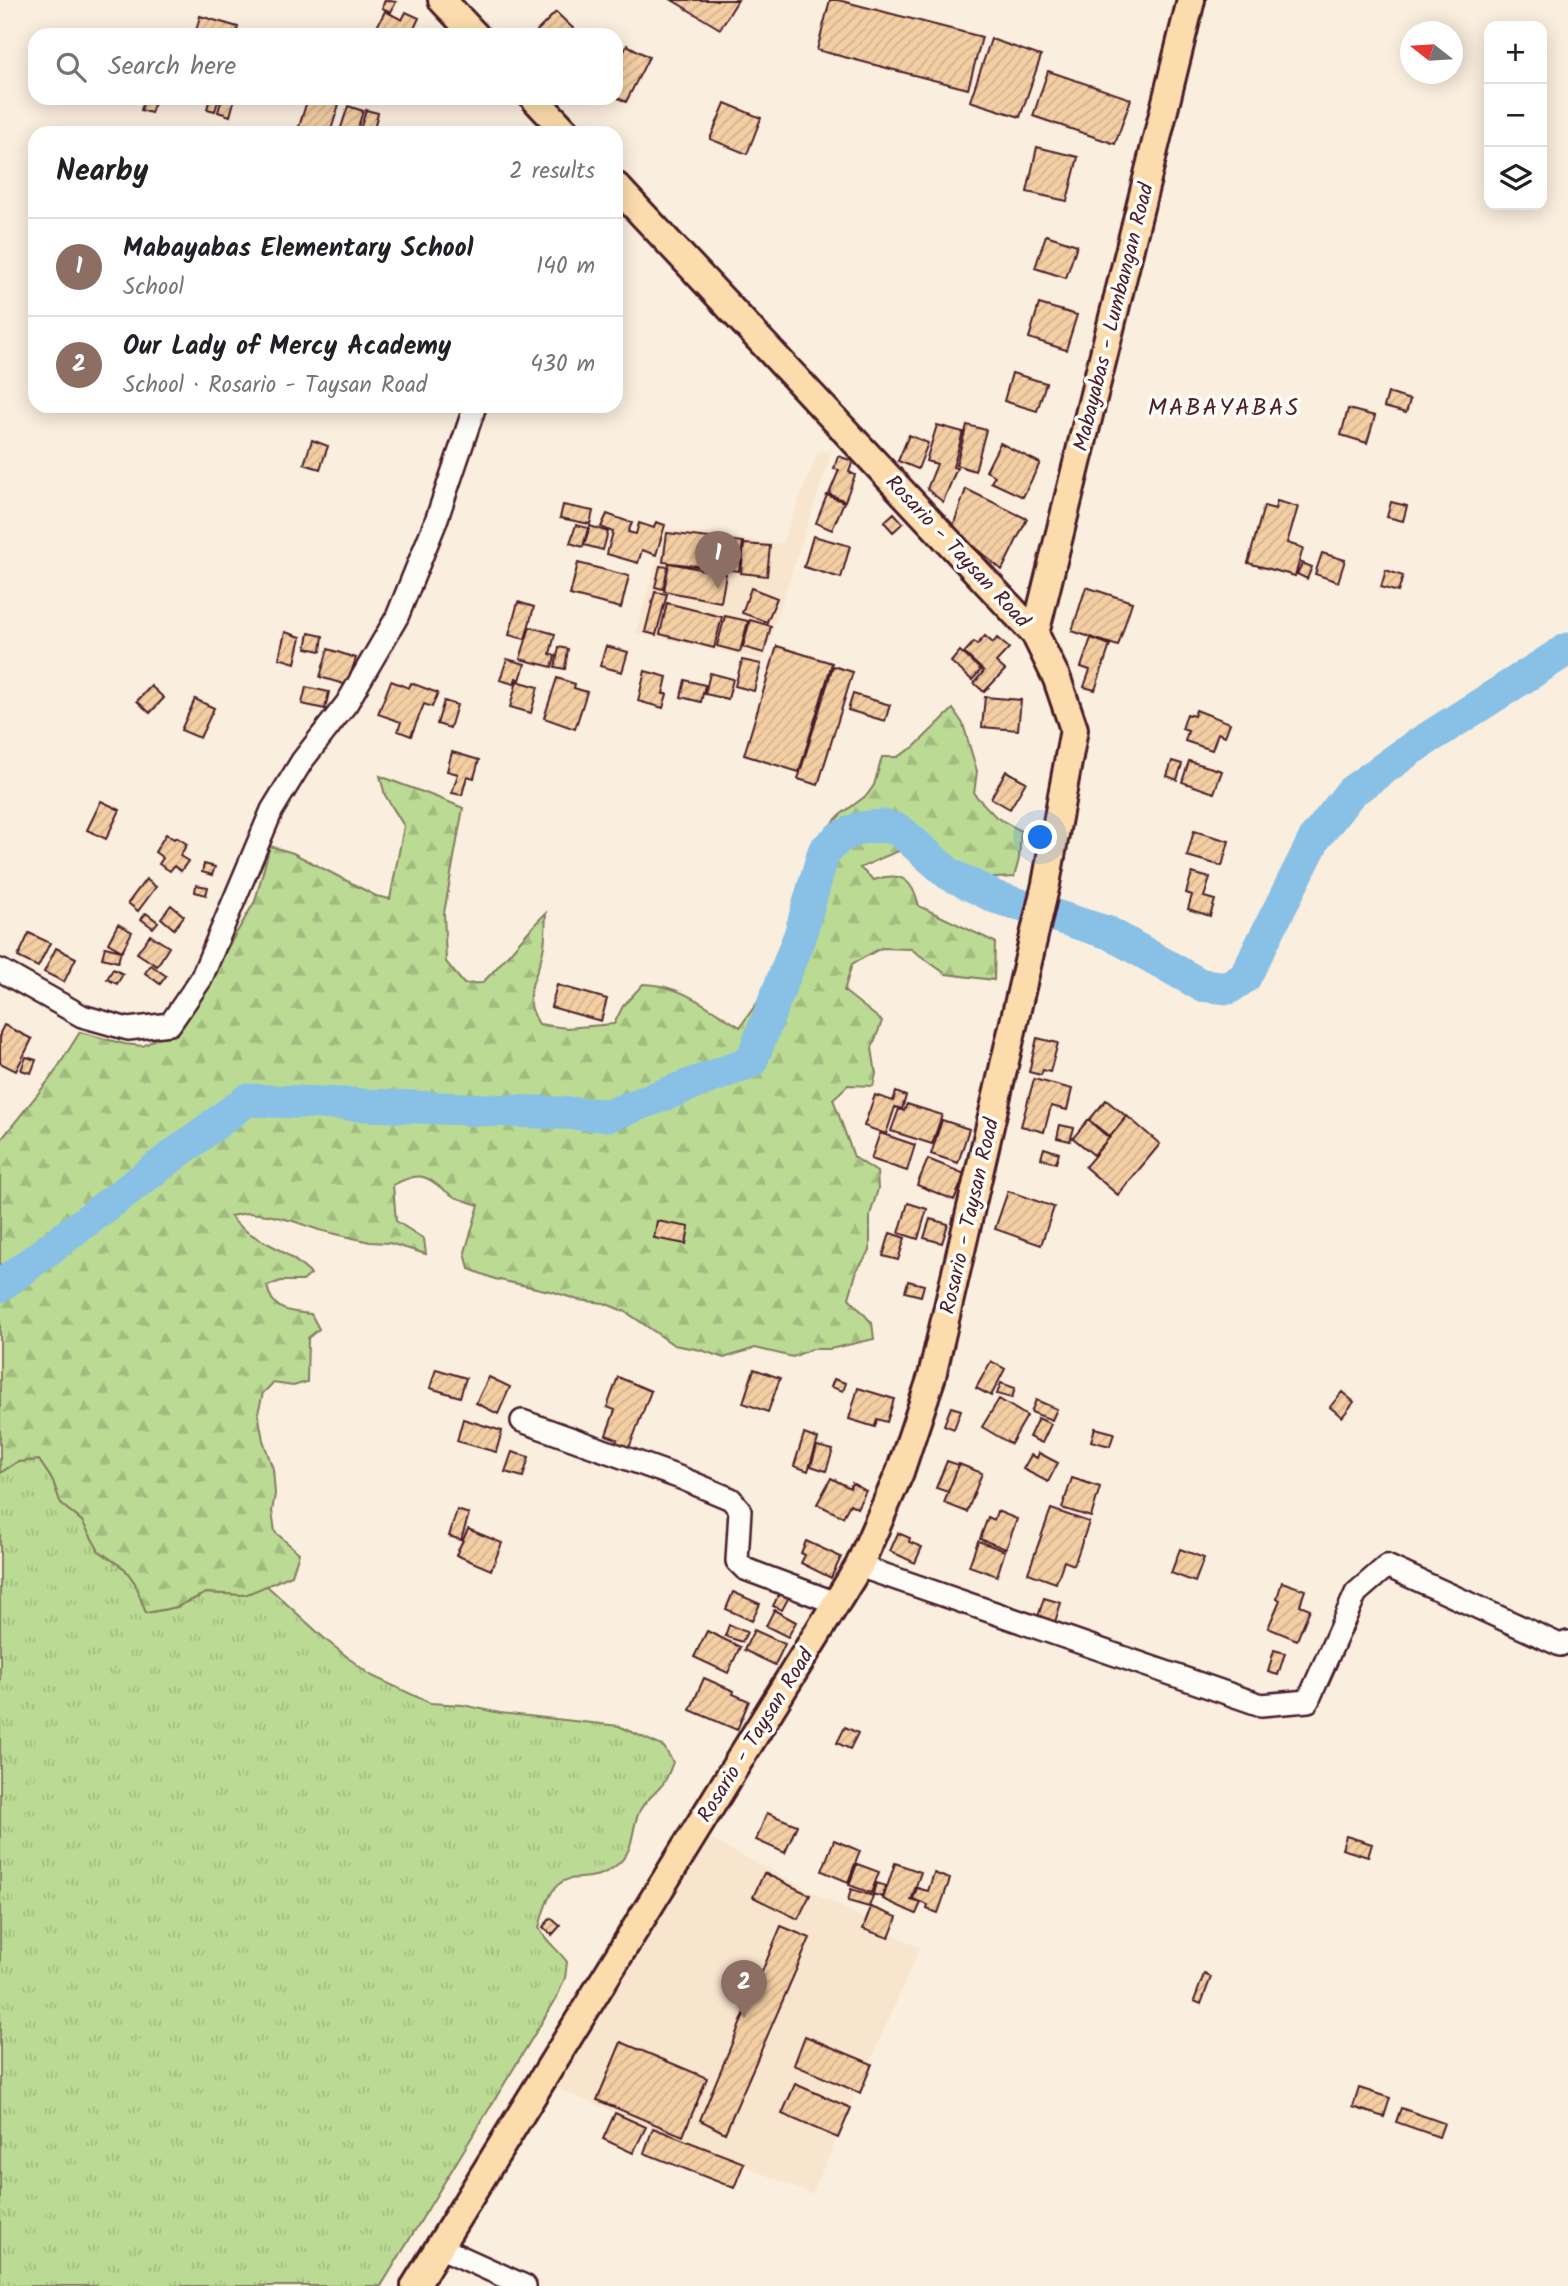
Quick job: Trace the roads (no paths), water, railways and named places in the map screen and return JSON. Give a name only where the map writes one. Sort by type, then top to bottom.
[{"type":"main road","points":[[442,0],[468,28]]},
{"type":"main road","name":"Mabayabas - Lumbangan Road","points":[[1035,634],[1191,0]]},
{"type":"main road","points":[[540,105],[560,126]]},
{"type":"main road","name":"Rosario - Taysan Road","points":[[415,2286],[859,1566],[900,1472],[932,1376],[1046,884],[1074,729],[1057,679],[1035,634],[623,193]]},
{"type":"street","points":[[0,970],[82,1016],[128,1029],[170,1024],[201,979],[272,810],[302,761],[347,703],[397,617],[436,521],[473,413]]},
{"type":"street","points":[[522,1421],[681,1478],[731,1499],[740,1510],[737,1561],[745,1569],[836,1603]]},
{"type":"street","points":[[859,1566],[1262,1705],[1308,1701],[1356,1594],[1387,1566],[1560,1645],[1568,1642]]},
{"type":"street","points":[[439,2247],[525,2286]]},
{"type":"waterway","points":[[0,1286],[247,1100],[610,1115],[751,1062],[800,935],[824,851],[840,837],[860,828],[883,826],[899,830],[949,874],[995,897],[1109,933],[1201,985],[1229,988],[1245,977],[1315,838],[1351,792],[1411,749],[1568,649]]},
{"type":"place","name":"Mabayabas Elementary School","points":[[718,589]]},
{"type":"place","name":"Our Lady of Mercy Academy","points":[[744,2018]]},
{"type":"district","name":"MABAYABAS","points":[[1224,407]]}]
